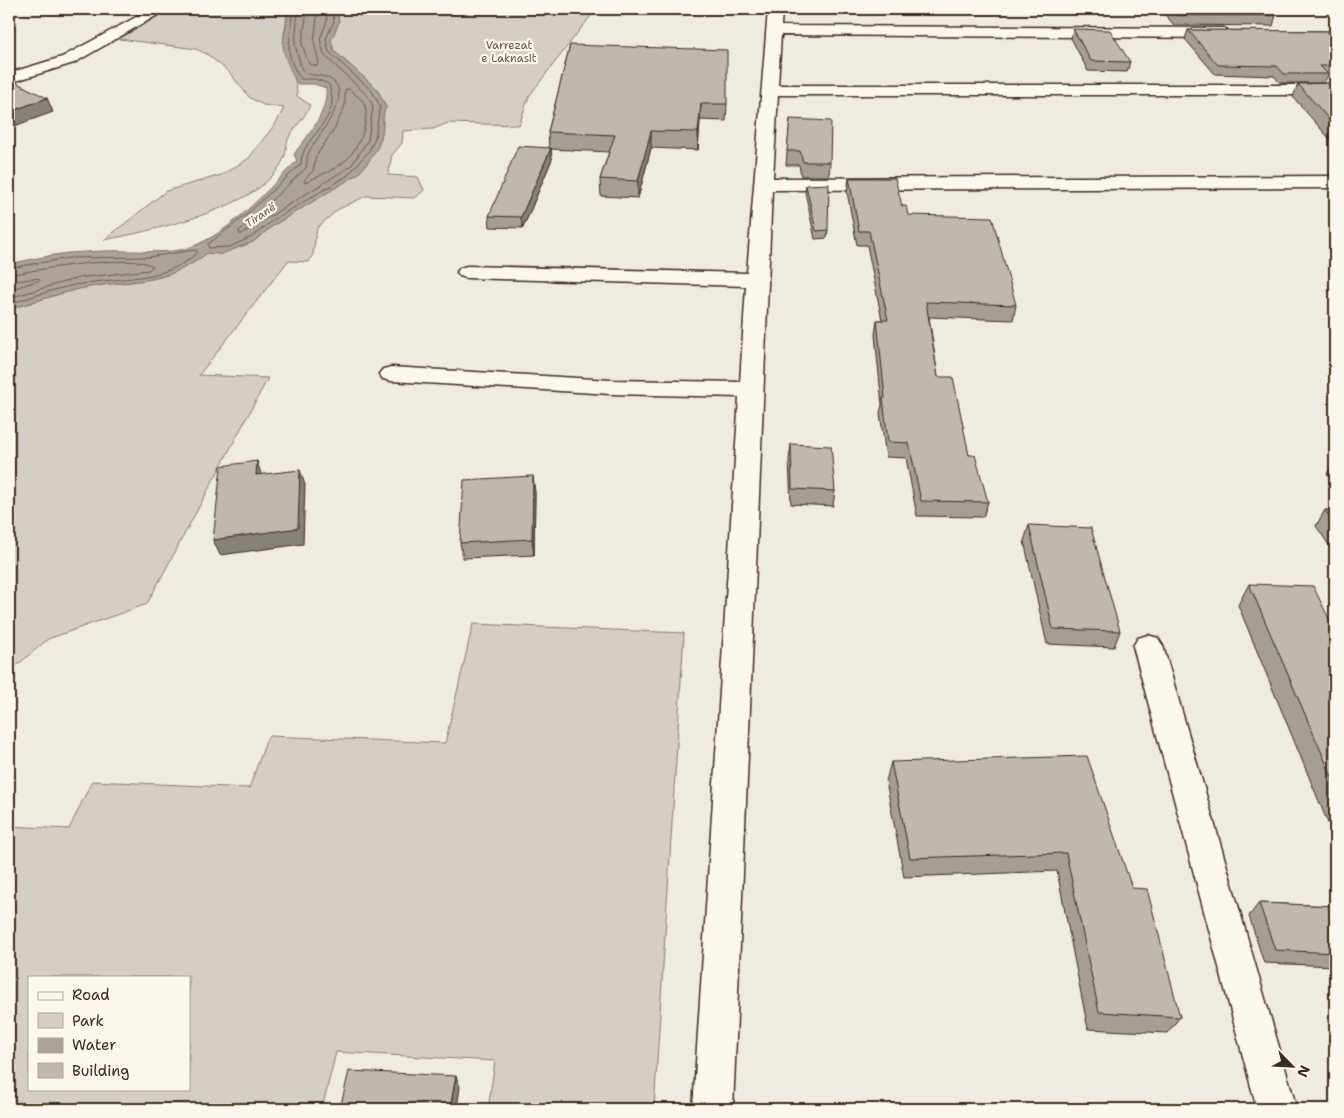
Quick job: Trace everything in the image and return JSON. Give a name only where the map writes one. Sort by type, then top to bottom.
[{"type":"street","points":[[9,78],[68,60],[161,9]]},
{"type":"street","points":[[713,1109],[757,280],[775,20],[1241,33]]},
{"type":"street","points":[[771,90],[1335,90]]},
{"type":"street","points":[[765,184],[1335,182]]},
{"type":"street","points":[[467,272],[757,280]]},
{"type":"street","points":[[392,374],[611,387],[752,390]]},
{"type":"street","points":[[1148,646],[1277,1109]]},
{"type":"green space","points":[[170,9],[286,9],[287,19],[283,43],[285,54],[296,84],[297,96],[310,105],[287,141],[285,155],[280,165],[273,175],[259,188],[240,199],[194,218],[104,240],[166,191],[221,175],[248,159],[276,123],[284,108],[263,105],[249,97],[229,72],[207,54],[196,49],[119,39]]},
{"type":"green space","name":"Varrezat e Laknasit","points":[[337,9],[596,9],[529,96],[519,125],[448,123],[433,129],[403,131],[402,143],[392,155],[388,175],[418,177],[424,190],[415,198],[366,196],[337,210],[317,228],[313,254],[309,262],[288,261],[199,375],[268,378],[147,604],[48,639],[9,672],[9,309],[79,289],[160,277],[191,264],[207,253],[221,254],[253,242],[274,225],[358,174],[379,144],[386,107],[377,89],[334,51],[331,40],[339,22]]},
{"type":"green space","points":[[473,624],[684,633],[654,1109],[488,1109],[495,1061],[336,1052],[322,1109],[9,1109],[9,826],[69,829],[92,781],[249,788],[268,736],[445,743]]},
{"type":"water","name":"Tiranë","points":[[286,9],[337,9],[339,22],[331,40],[334,51],[376,88],[386,107],[379,144],[358,174],[274,225],[253,242],[221,254],[207,253],[191,264],[160,277],[79,289],[9,309],[9,264],[69,253],[112,251],[163,252],[181,250],[198,244],[212,237],[239,218],[297,161],[294,154],[321,115],[326,97],[326,88],[314,84],[298,84],[293,75],[283,49],[287,18]]},
{"type":"building","points":[[1172,9],[1271,9],[1276,15],[1177,15]]},
{"type":"building","points":[[1073,29],[1110,30],[1130,62],[1091,61]]},
{"type":"building","points":[[1188,30],[1335,31],[1335,66],[1320,66],[1328,74],[1284,74],[1277,66],[1218,65]]},
{"type":"building","points":[[570,45],[727,50],[727,104],[701,104],[698,132],[651,131],[638,181],[600,179],[615,135],[548,132]]},
{"type":"building","points":[[9,79],[47,98],[9,112]]},
{"type":"building","points":[[1335,83],[1335,126],[1298,84]]},
{"type":"building","points":[[790,119],[831,121],[830,162],[803,162],[800,151],[787,151]]},
{"type":"building","points":[[518,146],[551,148],[521,217],[489,216]]},
{"type":"building","points":[[849,178],[895,178],[902,206],[906,206],[908,215],[992,217],[1016,305],[926,302],[938,377],[953,377],[969,455],[975,455],[988,502],[921,501],[909,443],[888,442],[877,320],[888,320],[869,231],[859,231]]},
{"type":"building","points":[[829,184],[828,230],[816,231],[806,185]]},
{"type":"building","points":[[791,444],[831,446],[835,491],[792,489]]},
{"type":"building","points":[[257,461],[256,475],[300,470],[298,528],[213,540],[221,466]]},
{"type":"building","points":[[533,476],[532,539],[460,543],[464,480]]},
{"type":"building","points":[[1325,510],[1335,511],[1335,525]]},
{"type":"building","points":[[1029,525],[1091,528],[1120,631],[1053,629]]},
{"type":"building","points":[[1249,584],[1313,586],[1335,631],[1335,784]]},
{"type":"building","points":[[1087,756],[1132,888],[1147,889],[1180,1017],[1099,1012],[1066,853],[910,858],[891,762]]},
{"type":"building","points":[[1259,903],[1335,906],[1335,953],[1275,950]]},
{"type":"building","points":[[349,1071],[456,1076],[450,1109],[340,1109]]}]
